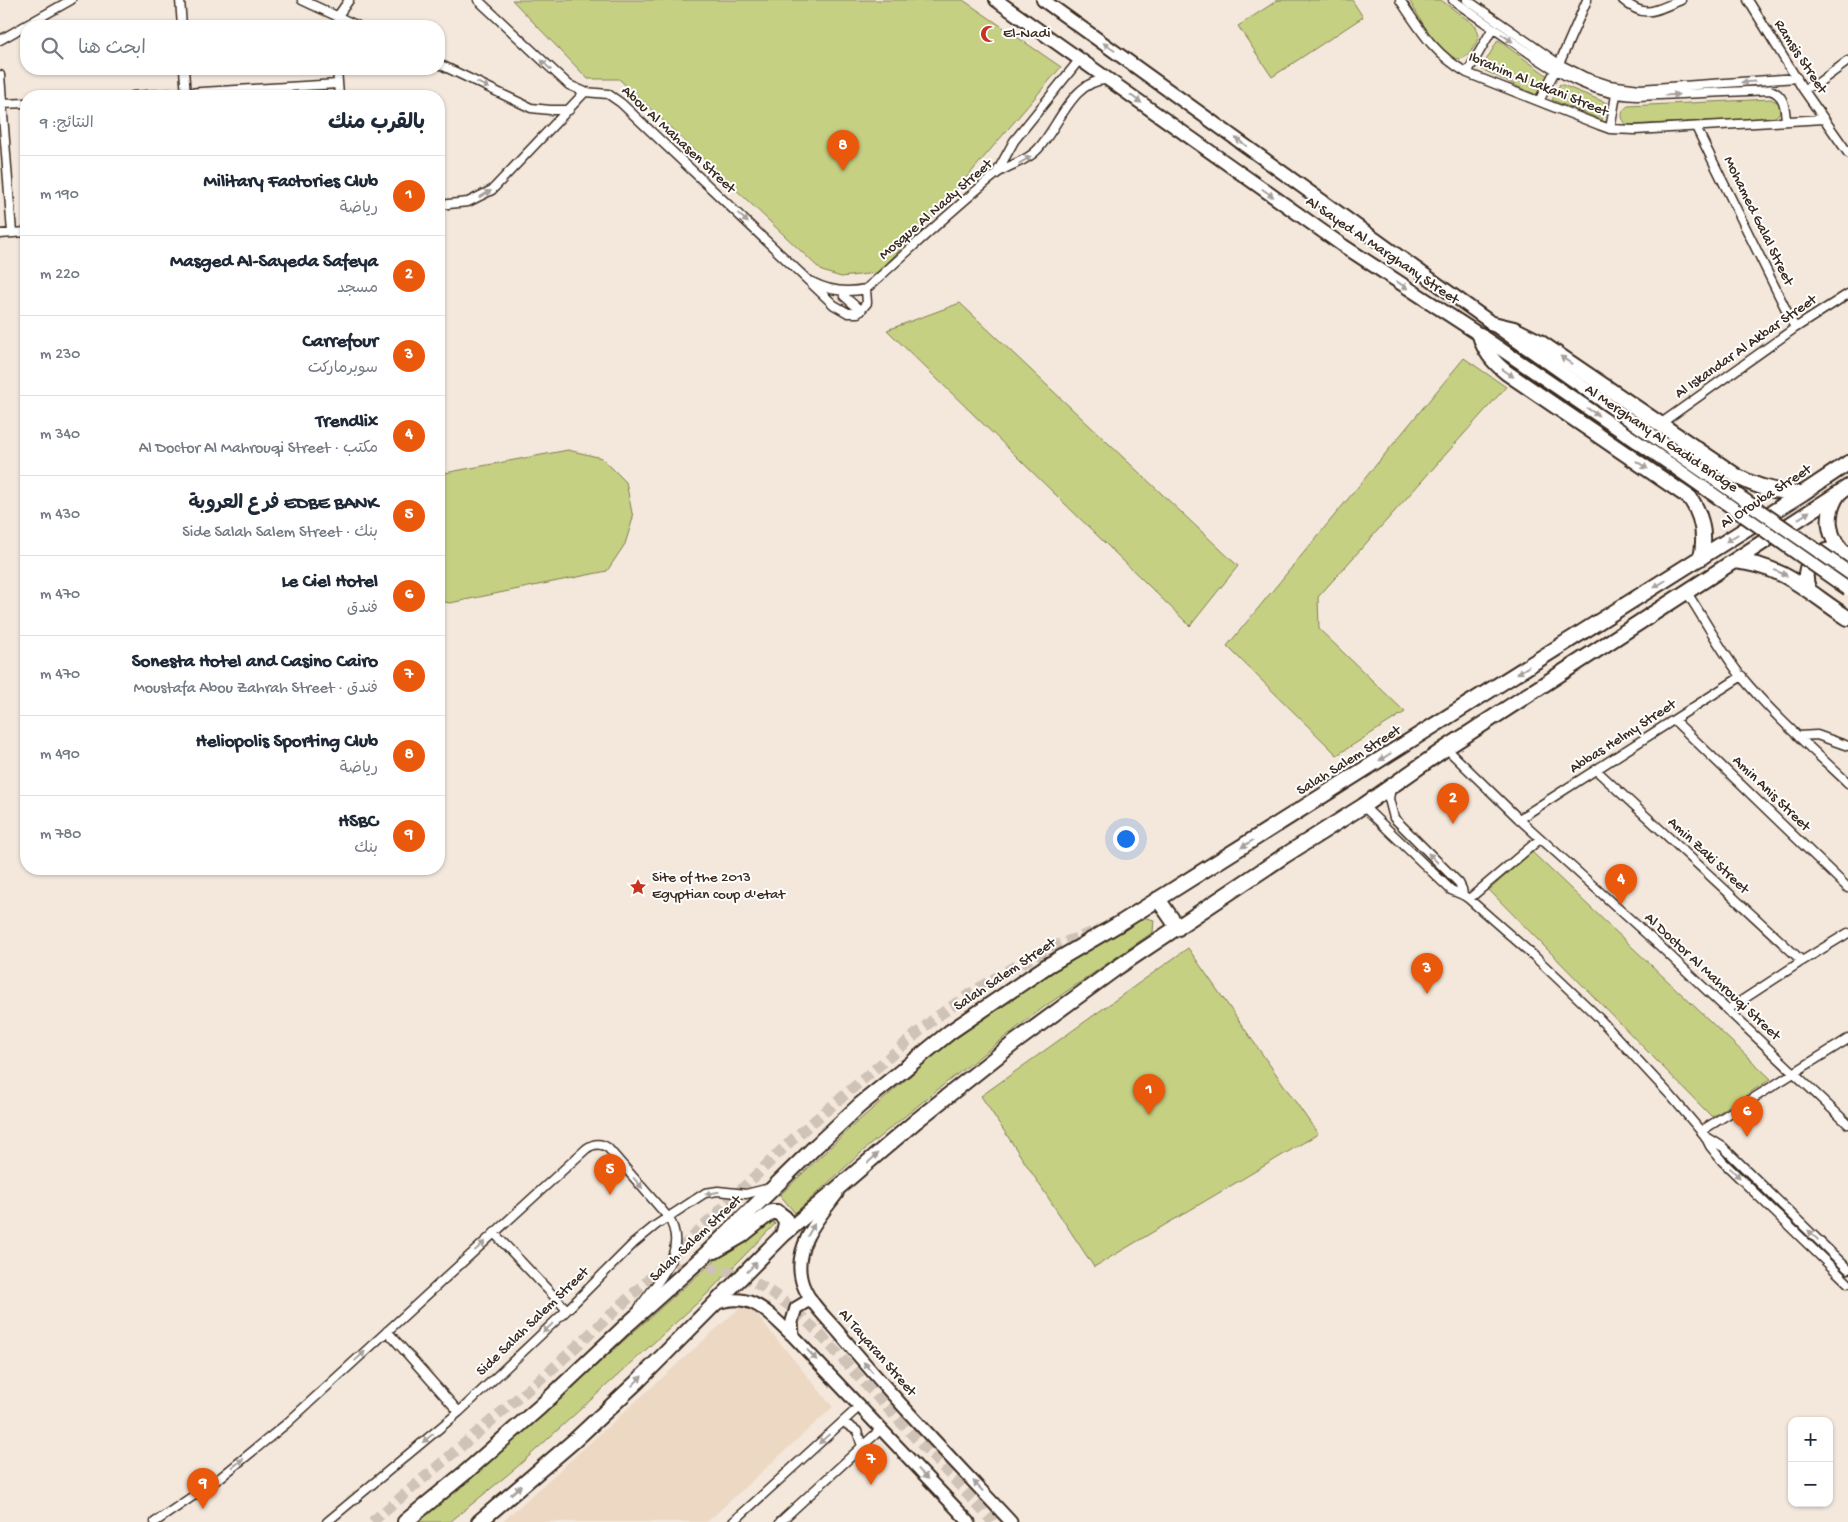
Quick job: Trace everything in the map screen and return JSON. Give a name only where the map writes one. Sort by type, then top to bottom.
[{"type":"highway","name":"Al Sayed Al Marghany Street","points":[[1493,324],[1514,329],[1538,341],[1738,477],[1776,492],[1803,493]]},
{"type":"highway","points":[[1480,335],[1482,345],[1488,354],[1507,373],[1690,498],[1696,506],[1702,524],[1704,541],[1701,558]]},
{"type":"highway","points":[[1682,493],[1702,480],[1712,459]]},
{"type":"highway","name":"Al Orouba Street","points":[[1701,558],[1848,463]]},
{"type":"highway","points":[[1844,489],[1831,508],[1830,527],[1832,536],[1845,554]]},
{"type":"highway","points":[[479,1522],[575,1440],[783,1235],[916,1121],[995,1057],[1064,1005],[1363,806],[1446,748],[1844,489]]},
{"type":"highway","points":[[1809,590],[1806,584],[1805,572],[1813,557],[1818,553],[1830,550],[1845,554]]},
{"type":"highway","name":"Salah Salem Street","points":[[405,1522],[526,1420],[629,1323],[705,1255],[860,1105],[950,1032],[1047,966],[1158,899],[1701,558]]},
{"type":"highway","points":[[1734,561],[1755,564],[1777,571],[1809,590],[1848,618]]},
{"type":"highway","points":[[1158,899],[1178,928]]},
{"type":"highway","points":[[705,1255],[731,1242],[771,1212],[780,1213],[785,1218],[786,1227],[783,1235]]},
{"type":"main road","name":"Al Sayed Al Marghany Street","points":[[996,0],[1342,245],[1480,335]]},
{"type":"main road","name":"Al Sayed Al Marghany Street","points":[[1043,0],[1493,324]]},
{"type":"main road","points":[[1464,325],[1474,310]]},
{"type":"main road","name":"Al Merghany Al Gadid Bridge","points":[[1493,324],[1848,572]]},
{"type":"main road","name":"Al Merghany Al Gadid Bridge","points":[[1480,335],[1670,464],[1848,589]]},
{"type":"main road","name":"Al Tayaran Street","points":[[845,1183],[813,1226],[802,1250],[801,1279],[811,1299],[871,1370],[1011,1522]]},
{"type":"main road","points":[[715,1304],[732,1299],[750,1301],[766,1310],[793,1336],[969,1522]]},
{"type":"main road","points":[[793,1336],[792,1321],[796,1308],[811,1299]]},
{"type":"street","points":[[36,20],[71,0]]},
{"type":"street","points":[[180,0],[182,20]]},
{"type":"street","points":[[302,0],[345,20]]},
{"type":"street","points":[[338,20],[348,0]]},
{"type":"street","name":"Abou Al Mahasen Street","points":[[478,0],[561,80],[585,92],[608,94],[621,103],[838,308]]},
{"type":"street","name":"Ibrahim Al Lakani Street","points":[[1400,0],[1425,38],[1447,61],[1467,73],[1592,123],[1610,128],[1635,130],[1824,119]]},
{"type":"street","name":"Ibrahim Al Lakani Street","points":[[1453,0],[1493,28],[1589,87],[1616,95],[1644,96],[1770,90],[1782,98],[1786,121]]},
{"type":"street","name":"Ibrahim Al Lakani Street","points":[[1466,0],[1557,67],[1598,82],[1632,89],[1796,78]]},
{"type":"street","points":[[1540,102],[1587,0]]},
{"type":"street","points":[[1623,0],[1634,10],[1644,12],[1681,0]]},
{"type":"street","name":"Ramsis Street","points":[[1748,0],[1803,89],[1848,153]]},
{"type":"street","points":[[1467,73],[1493,28]]},
{"type":"street","points":[[0,40],[20,29]]},
{"type":"street","points":[[996,174],[1014,141],[1080,59]]},
{"type":"street","points":[[1803,89],[1818,83],[1848,61]]},
{"type":"street","points":[[445,67],[531,108],[569,110]]},
{"type":"street","points":[[0,75],[12,233]]},
{"type":"street","points":[[184,75],[186,90]]},
{"type":"street","points":[[337,75],[338,90]]},
{"type":"street","name":"Mosque Al Nady Street","points":[[866,289],[996,174],[1024,160],[1039,149],[1082,88],[1095,81],[1111,81]]},
{"type":"street","points":[[255,90],[338,84]]},
{"type":"street","points":[[445,204],[468,202],[492,190],[585,92]]},
{"type":"street","points":[[1610,128],[1616,95]]},
{"type":"street","points":[[2,104],[20,103]]},
{"type":"street","name":"Mohamed Galal Street","points":[[1696,126],[1795,328]]},
{"type":"street","points":[[0,234],[20,232]]},
{"type":"street","name":"Abou Al Mahasen Street","points":[[807,278],[829,289],[846,294],[866,289]]},
{"type":"street","points":[[861,311],[846,294],[838,308],[853,314],[861,311],[867,303],[866,289]]},
{"type":"street","name":"Al Iskandar Al Akbar Street","points":[[1660,424],[1795,328],[1848,294]]},
{"type":"street","points":[[1686,592],[1731,663],[1742,676],[1769,707],[1848,783]]},
{"type":"street","name":"Abbas Helmy Street","points":[[1519,819],[1742,676]]},
{"type":"street","name":"Amin Anis Street","points":[[1674,720],[1848,888]]},
{"type":"street","points":[[1798,736],[1817,735],[1848,746]]},
{"type":"street","name":"Al Doctor Al Mahrouqi Street","points":[[1446,748],[1519,819],[1662,948],[1848,1124]]},
{"type":"street","name":"Amin Zaki Street","points":[[1596,770],[1802,961]]},
{"type":"street","points":[[1391,787],[1388,799],[1394,818],[1459,883],[1466,897]]},
{"type":"street","points":[[1363,806],[1451,890],[1466,897],[1534,956],[1596,1015],[1703,1133],[1710,1146],[1722,1161],[1848,1283]]},
{"type":"street","points":[[1466,897],[1540,838]]},
{"type":"street","points":[[1727,1010],[1848,933]]},
{"type":"street","points":[[1703,1133],[1848,1039]]},
{"type":"street","points":[[1703,1133],[1723,1147],[1848,1269]]},
{"type":"street","points":[[155,1522],[221,1476],[265,1442],[586,1149],[595,1144],[608,1148],[668,1217],[676,1234],[674,1256],[629,1323]]},
{"type":"street","name":"Side Salah Salem Street","points":[[328,1522],[459,1412],[567,1310],[639,1238],[700,1196],[710,1192],[746,1194],[776,1186]]},
{"type":"street","points":[[494,1233],[567,1310]]},
{"type":"street","points":[[387,1331],[459,1412]]},
{"type":"street","points":[[733,1522],[860,1406]]},
{"type":"street","points":[[843,1422],[857,1431],[862,1446]]},
{"type":"street","points":[[780,1522],[881,1429]]},
{"type":"shaded area","points":[[746,1302],[833,1407],[707,1522],[502,1522]]},
{"type":"green space","points":[[512,0],[963,0],[1061,67],[933,217],[877,273],[841,277],[822,271],[619,79],[588,79]]},
{"type":"green space","points":[[1278,0],[1352,0],[1363,17],[1272,77],[1238,26]]},
{"type":"green space","points":[[1409,0],[1441,0],[1476,26],[1479,36],[1470,52],[1461,59],[1451,57],[1441,49]]},
{"type":"green space","points":[[1498,40],[1548,76],[1536,95],[1481,69]]},
{"type":"green space","points":[[1560,84],[1607,103],[1602,120],[1552,100]]},
{"type":"green space","points":[[1771,99],[1779,103],[1781,109],[1778,115],[1773,118],[1628,125],[1622,115],[1628,106]]},
{"type":"green space","points":[[960,303],[1238,566],[1190,626],[887,330]]},
{"type":"green space","points":[[1464,358],[1506,387],[1318,597],[1319,629],[1405,712],[1337,755],[1227,646]]},
{"type":"green space","points":[[568,450],[602,458],[626,482],[633,518],[625,544],[607,571],[450,603],[445,602],[445,473]]},
{"type":"green space","points":[[1532,852],[1771,1079],[1712,1117],[1489,890]]},
{"type":"green space","points":[[1143,917],[1154,920],[1153,932],[1044,1007],[947,1082],[872,1143],[795,1213],[780,1195],[849,1129],[939,1051],[1028,985]]},
{"type":"green space","points":[[1188,948],[1318,1134],[1094,1267],[981,1096]]},
{"type":"green space","points":[[766,1216],[775,1224],[705,1296],[517,1467],[450,1522],[412,1522],[546,1409]]},
{"type":"tunnel","points":[[372,1522],[551,1370],[659,1270],[793,1139],[935,1018],[1012,968],[1060,944],[1104,928]]},
{"type":"tunnel","points":[[659,1270],[692,1267],[724,1271],[763,1287],[796,1311],[993,1522]]},
{"type":"place","name":"El-Nadi","points":[[989,34]]},
{"type":"place","name":"Heliopolis Sporting Club","points":[[843,171]]},
{"type":"place","name":"Masged Al-Sayeda Safeya","points":[[1453,824]]},
{"type":"place","name":"Site of the 2013 Egyptian coup d'etat","points":[[638,887]]},
{"type":"place","name":"Trendlix","points":[[1621,905]]},
{"type":"place","name":"Carrefour","points":[[1427,994]]},
{"type":"place","name":"Military Factories Club","points":[[1149,1115]]},
{"type":"place","name":"Le Ciel Hotel","points":[[1747,1137]]},
{"type":"place","name":"EDBE BANK فرع العروبة","points":[[610,1195]]},
{"type":"place","name":"Sonesta Hotel and Casino Cairo","points":[[871,1485]]},
{"type":"place","name":"HSBC","points":[[203,1509]]}]
